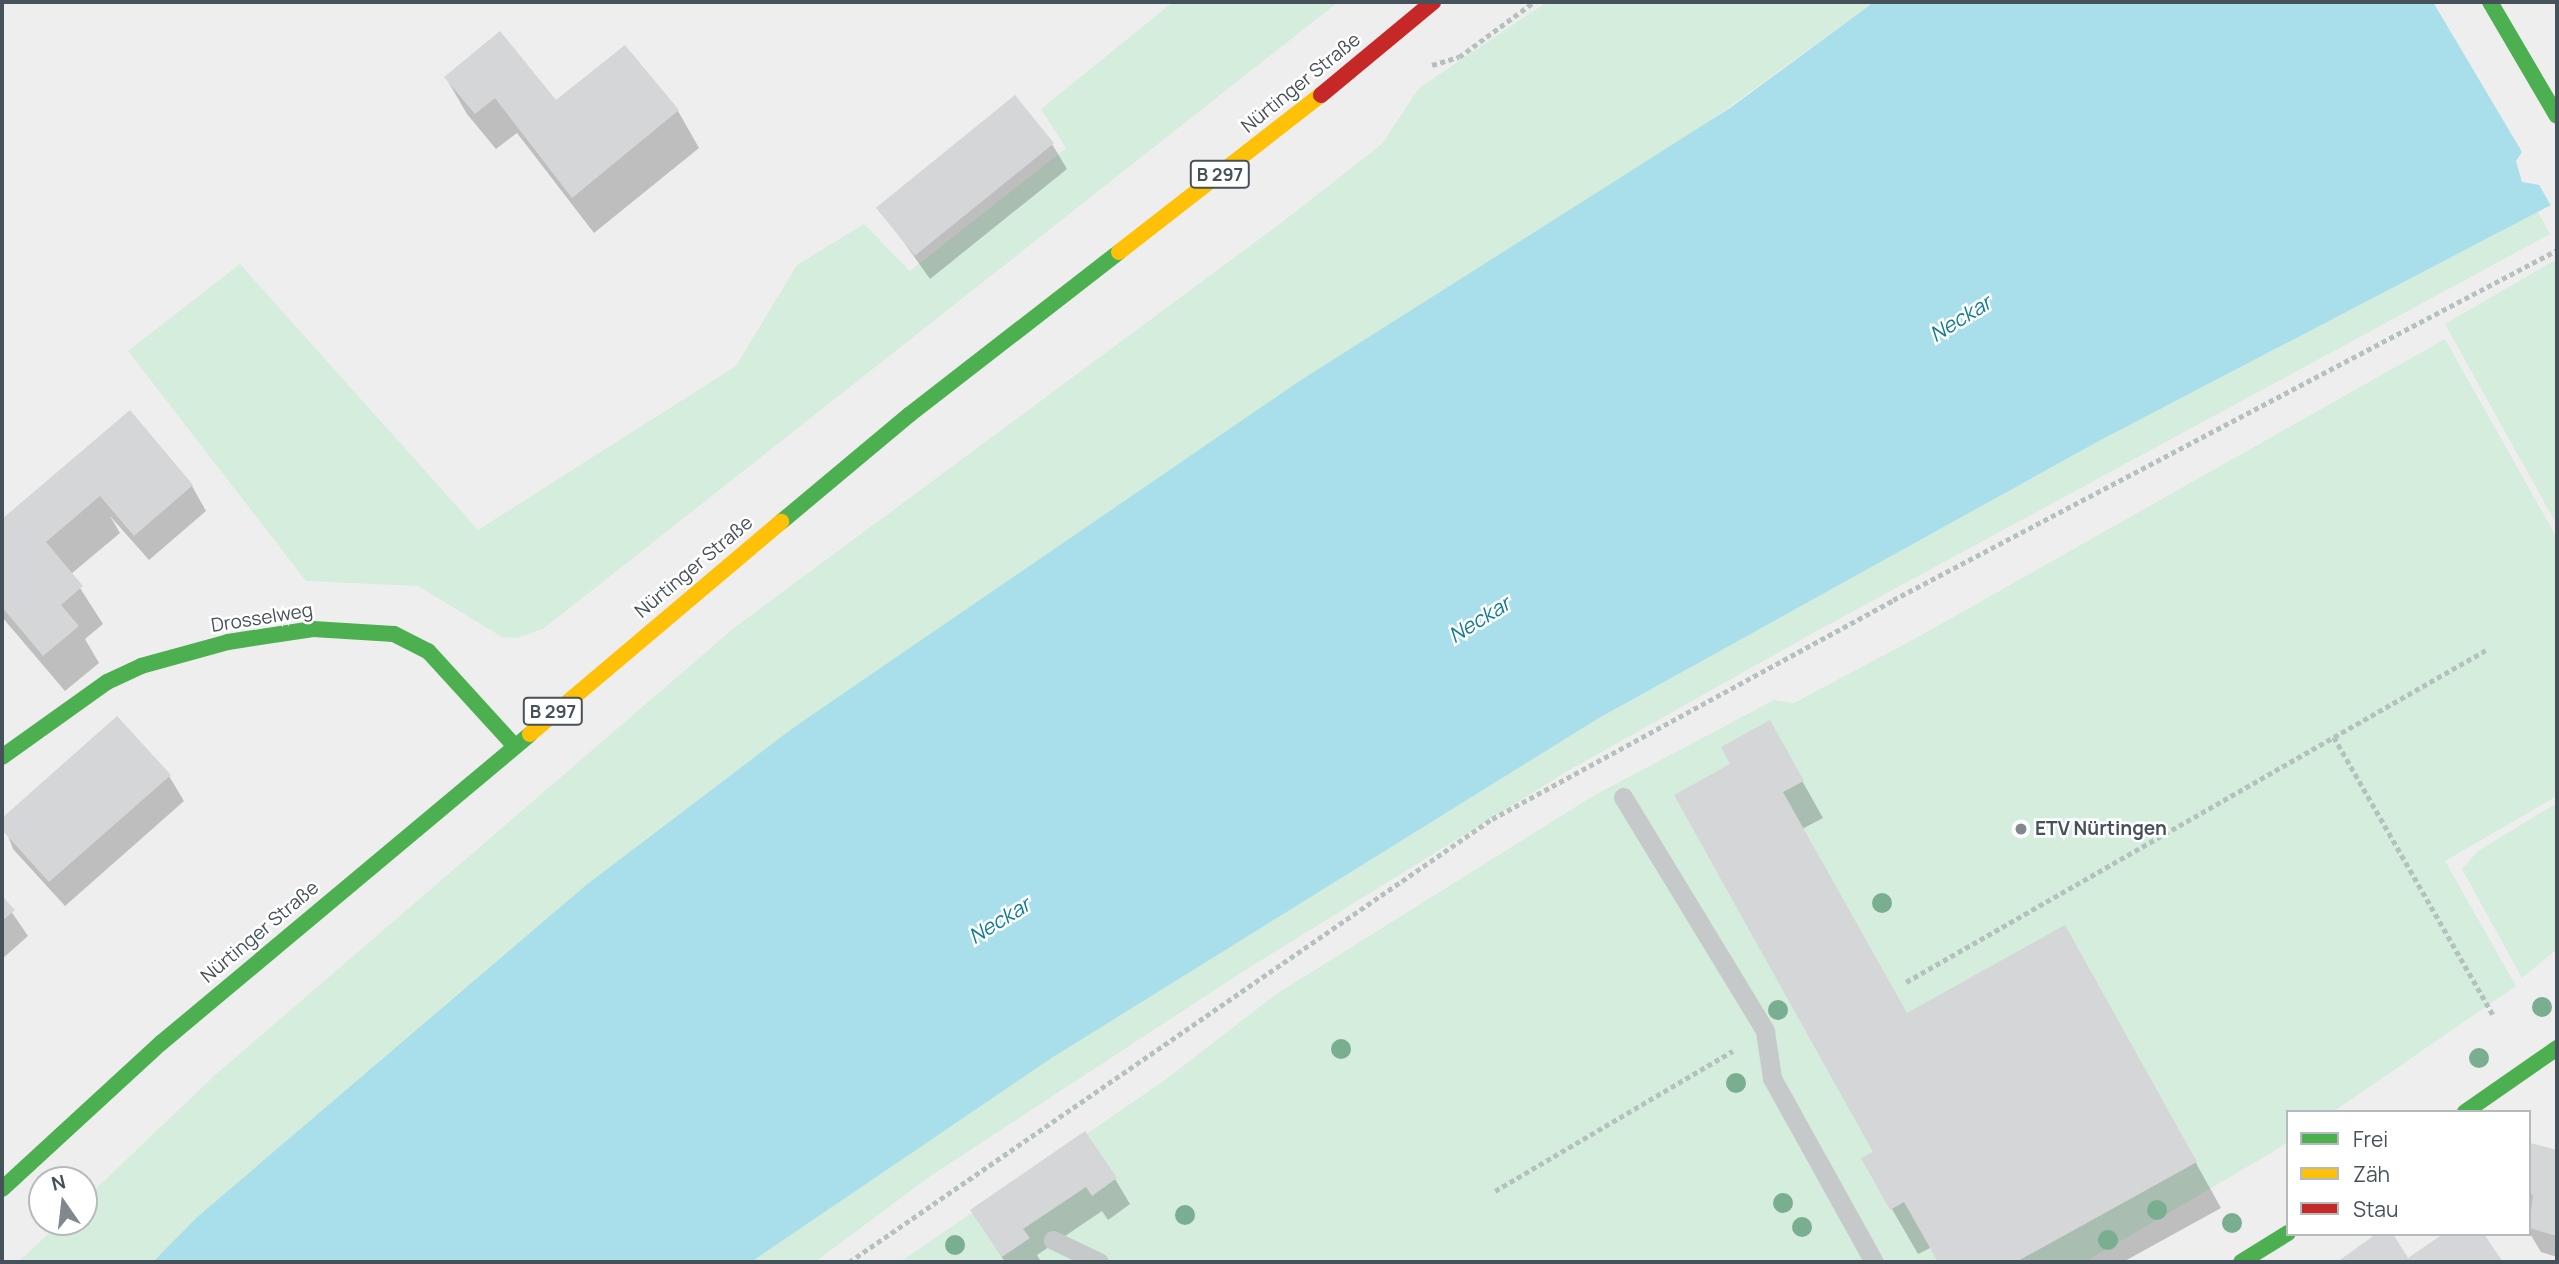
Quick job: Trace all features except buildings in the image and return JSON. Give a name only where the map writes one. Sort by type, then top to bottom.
[{"type":"main road","name":"Nürtinger Straße","points":[[2,1189],[161,1043],[513,744],[909,415],[1310,104],[1433,2]]},
{"type":"main road","points":[[2490,2],[2557,116]]},
{"type":"main road","name":"Drosselweg","points":[[2,757],[107,682],[141,666],[228,642],[313,629],[394,634],[428,651],[513,744]]},
{"type":"main road","points":[[2468,1110],[2557,1048]]},
{"type":"main road","points":[[2241,1262],[2286,1234]]},
{"type":"lane","points":[[1623,797],[1765,1031],[1772,1079],[1874,1262]]},
{"type":"lane","points":[[1053,1240],[1099,1262]]},
{"type":"path","points":[[849,1262],[1492,819],[1893,600],[2557,250]]},
{"type":"path","points":[[1906,982],[2486,650]]},
{"type":"path","points":[[2334,737],[2494,1016]]},
{"type":"path","points":[[1496,1191],[1765,1031]]},
{"type":"green space","points":[[1173,2],[1338,2],[543,629],[517,638],[502,637],[418,586],[306,581],[128,351],[240,264],[478,530],[736,366],[797,265],[864,224],[910,271],[1066,148],[1041,109]]},
{"type":"green space","points":[[1547,2],[1874,2],[195,1219],[153,1262],[18,1262],[46,1236],[98,1236],[98,1187],[214,1076],[734,628],[1281,223],[1382,144],[1419,88]]},
{"type":"green space","points":[[2538,212],[2550,234],[1813,633],[1566,772],[1239,974],[929,1177],[815,1262],[751,1262],[1052,1057],[1599,718],[2097,442]]},
{"type":"green space","points":[[2557,259],[2557,525],[2445,324]]},
{"type":"green space","name":"ETV Nürtingen","points":[[2445,339],[2557,538],[2557,796],[2445,861],[2516,986],[2336,1110],[2286,1110],[2286,1143],[2085,1262],[900,1262],[1165,1080],[1275,995],[1593,796],[1774,700],[1794,703],[1918,637]]},
{"type":"green space","points":[[2557,803],[2557,949],[2522,978],[2462,869],[2478,851]]},
{"type":"water","name":"Neckar","points":[[1874,2],[2557,2],[2557,202],[2097,442],[1599,718],[1053,1057],[751,1262],[153,1262],[195,1219],[585,886],[793,728],[1298,382],[1730,108]]},
{"type":"pier","points":[[2433,2],[2557,2],[2557,206],[2553,209],[2539,185],[2522,182],[2516,161],[2522,152]]},
{"type":"traffic: fast","points":[[2490,2],[2557,116]]},
{"type":"traffic: fast","points":[[781,522],[909,415],[1119,252]]},
{"type":"traffic: fast","points":[[2,757],[107,682],[141,666],[228,642],[313,629],[394,634],[428,651],[513,744]]},
{"type":"traffic: fast","points":[[2,1189],[161,1043],[530,734]]},
{"type":"traffic: fast","points":[[2468,1110],[2557,1048]]},
{"type":"traffic: fast","points":[[2241,1262],[2286,1234]]},
{"type":"traffic: slow","points":[[1119,252],[1321,95]]},
{"type":"traffic: slow","points":[[530,734],[781,522]]},
{"type":"traffic: jam","points":[[1321,95],[1433,2]]},
{"type":"place","name":"ETV Nürtingen","points":[[2021,829]]}]
